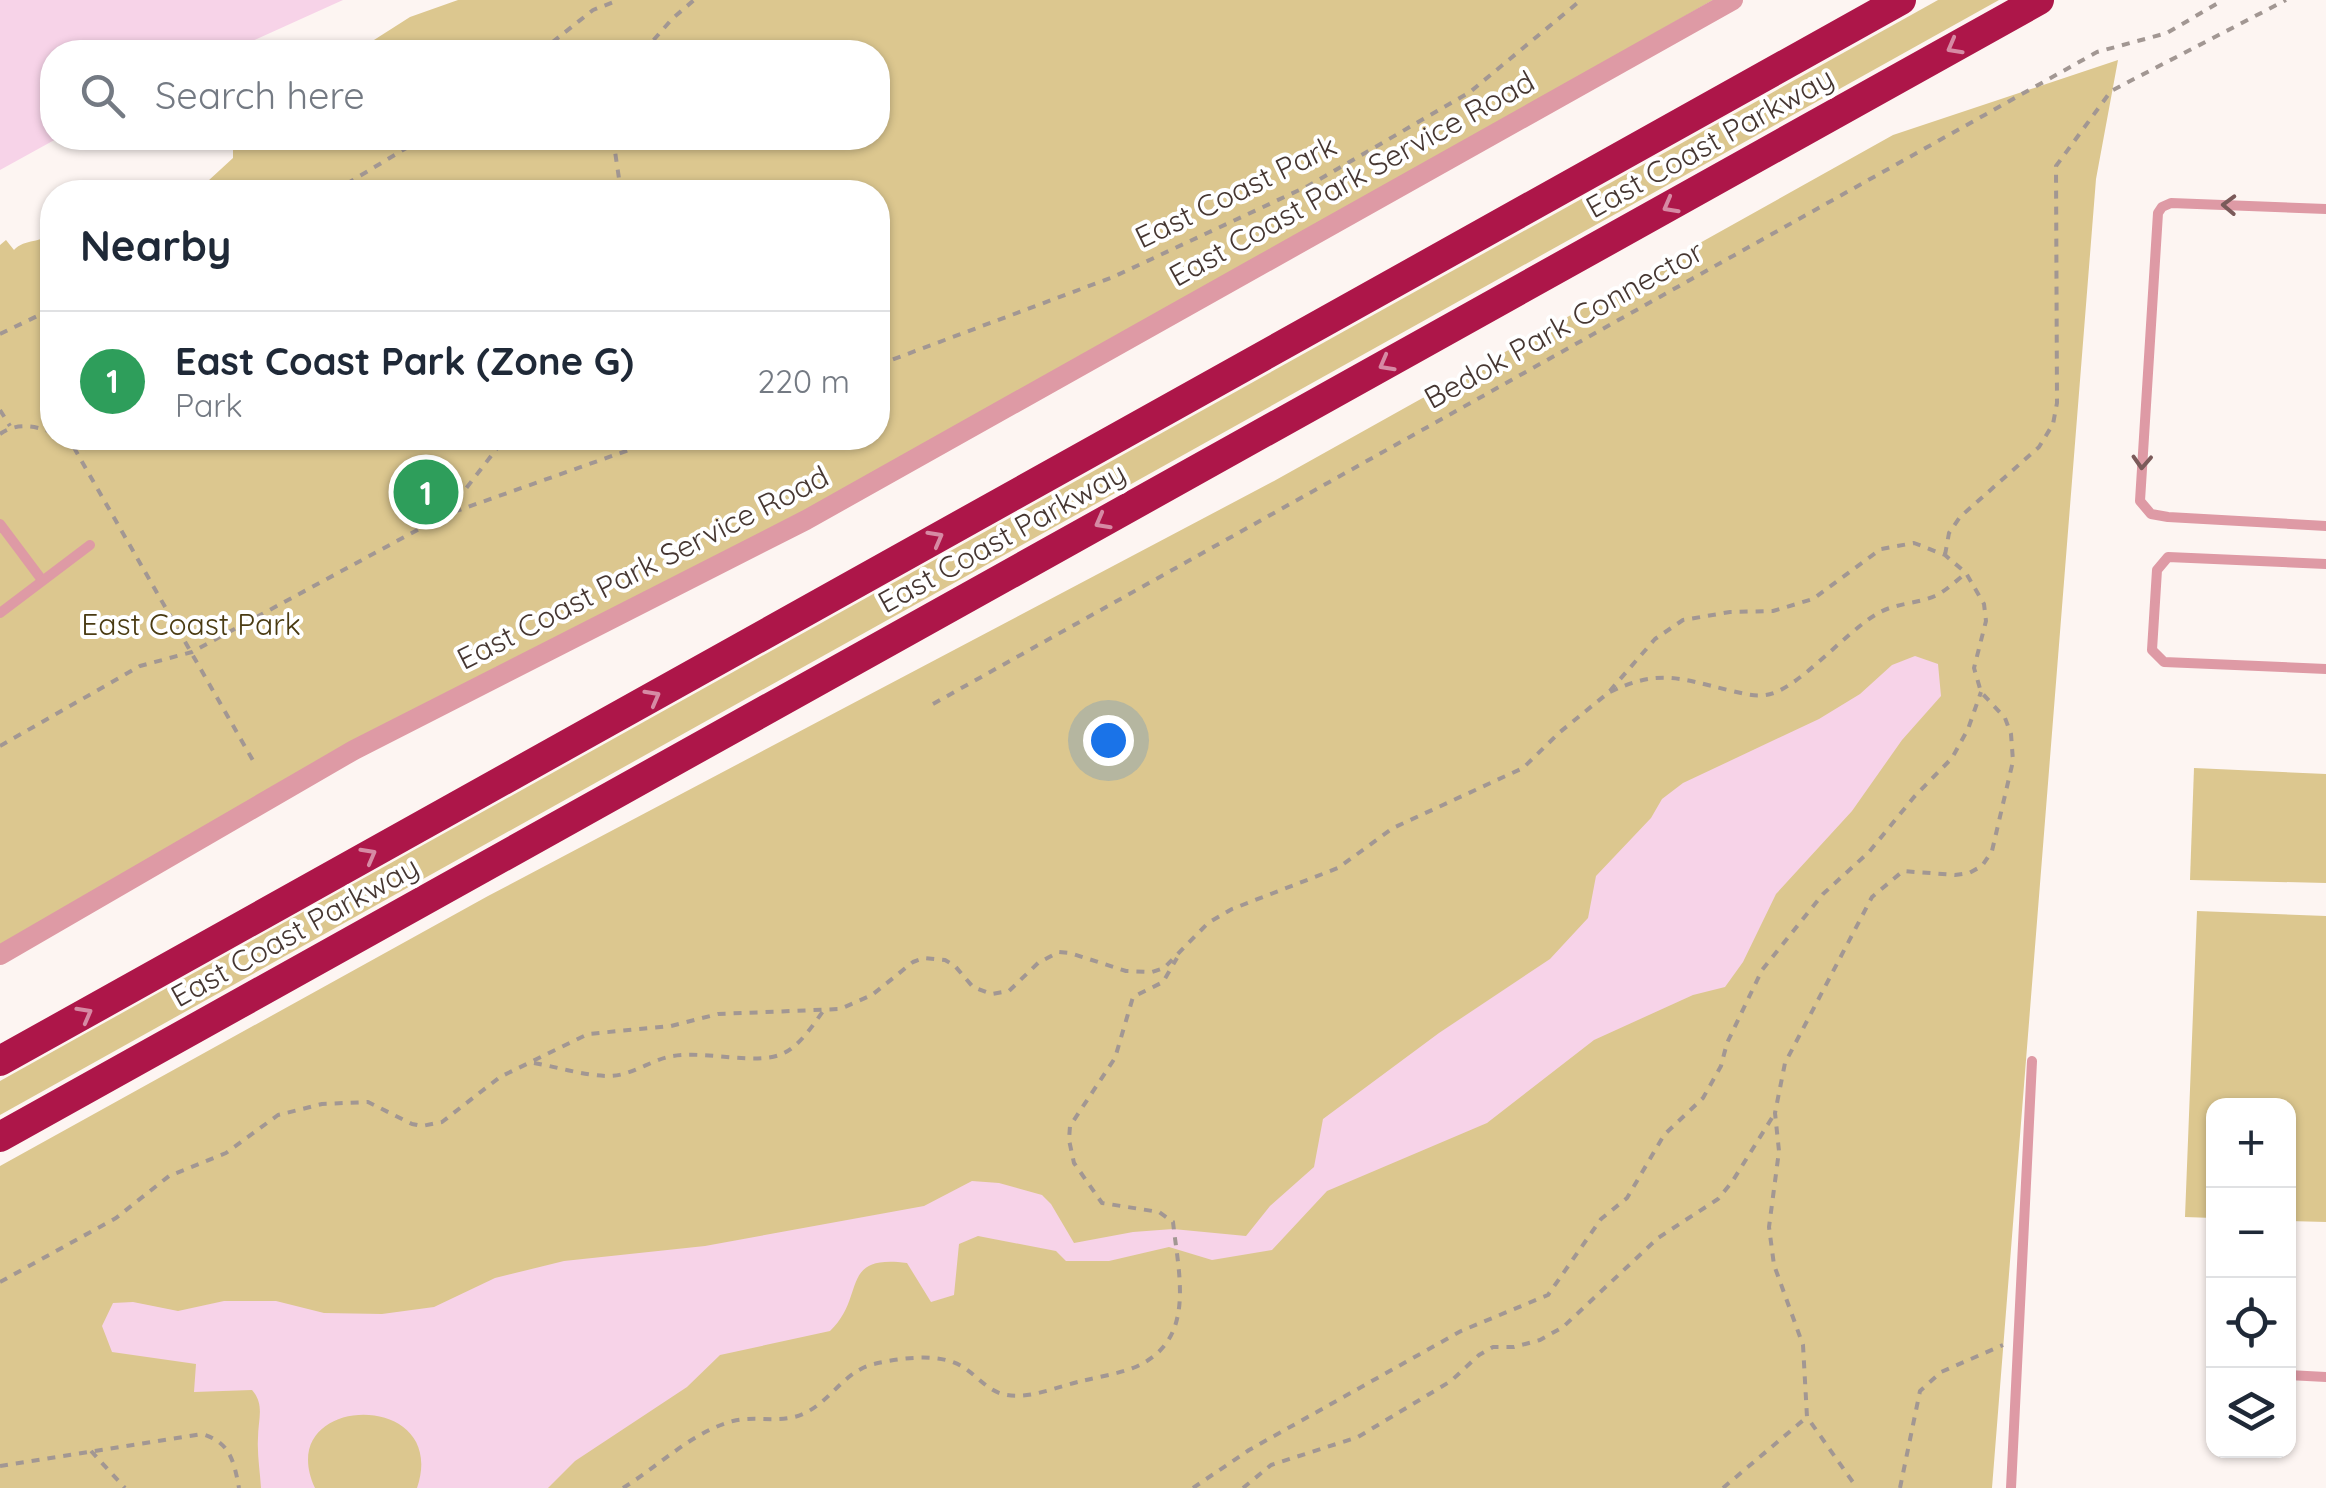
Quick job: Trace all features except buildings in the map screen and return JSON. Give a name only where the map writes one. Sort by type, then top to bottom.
[{"type":"highway","name":"East Coast Parkway","points":[[0,1061],[1901,0]]},
{"type":"highway","name":"East Coast Parkway","points":[[0,1137],[2039,0]]},
{"type":"street","name":"East Coast Park Service Road","points":[[0,955],[354,750],[806,520],[1732,0]]},
{"type":"lane","points":[[2326,209],[2171,203],[2162,206],[2156,225],[2140,502],[2151,514],[2168,517],[2326,526]]},
{"type":"lane","points":[[0,524],[42,580]]},
{"type":"lane","points":[[0,613],[90,545]]},
{"type":"lane","points":[[2326,564],[2168,557],[2157,570],[2152,650],[2164,662],[2326,669]]},
{"type":"lane","points":[[2011,1488],[2032,1060]]},
{"type":"lane","points":[[2296,1375],[2326,1376]]},
{"type":"path","points":[[555,40],[593,10],[619,0]]},
{"type":"path","points":[[654,40],[694,0]]},
{"type":"path","name":"East Coast Park","points":[[890,361],[1113,277],[1308,186],[1470,92],[1580,0]]},
{"type":"path","name":"Bedok Park Connector","points":[[933,704],[2097,52],[2168,33],[2223,0]]},
{"type":"path","points":[[1946,555],[1948,532],[1960,517],[2039,448],[2053,424],[2057,404],[2056,166],[2110,91],[2286,0]]},
{"type":"path","points":[[353,180],[403,150]]},
{"type":"path","points":[[615,150],[620,180]]},
{"type":"path","points":[[0,334],[40,315]]},
{"type":"path","points":[[0,410],[10,426]]},
{"type":"path","points":[[0,434],[10,426],[40,428]]},
{"type":"path","points":[[75,450],[255,764]]},
{"type":"path","points":[[446,515],[496,450]]},
{"type":"path","points":[[0,746],[140,666],[192,652],[446,515],[630,450]]},
{"type":"path","points":[[0,1282],[116,1218],[169,1176],[226,1154],[278,1116],[322,1104],[368,1102],[412,1124],[432,1126],[500,1076],[588,1034],[671,1026],[718,1014],[840,1009],[872,995],[924,958],[945,960],[973,987],[992,994],[1009,990],[1038,962],[1059,952],[1070,952],[1126,971],[1152,972],[1164,968],[1208,923],[1232,909],[1338,868],[1394,828],[1523,768],[1608,694],[1655,640],[1684,620],[1730,612],[1773,612],[1814,598],[1881,549],[1914,543],[1946,555],[1966,573],[1984,604],[1986,621],[1974,668],[1981,692],[2005,718],[2013,749],[1992,850],[1982,866],[1969,874],[1903,871],[1872,897],[1786,1063],[1775,1113],[1779,1151],[1770,1248],[1803,1345],[1806,1417],[1857,1488]]},
{"type":"path","points":[[1608,694],[1657,676],[1682,677],[1748,694],[1778,692],[1792,685],[1849,633],[1879,612],[1936,596],[1966,573]]},
{"type":"path","points":[[1193,1488],[1249,1450],[1461,1331],[1548,1294],[1601,1220],[1627,1198],[1664,1135],[1703,1098],[1762,970],[1824,894],[1869,852],[1952,758],[1981,692]]},
{"type":"path","points":[[623,1488],[710,1429],[738,1420],[786,1419],[804,1414],[851,1374],[871,1364],[948,1360],[964,1367],[991,1390],[1022,1396],[1130,1369],[1152,1359],[1170,1343],[1178,1318],[1173,1222],[1159,1212],[1102,1203],[1080,1174],[1068,1140],[1075,1115],[1115,1058],[1133,997],[1163,982],[1178,956]]},
{"type":"path","points":[[533,1063],[606,1076],[683,1055],[779,1056],[796,1046],[824,1010]]},
{"type":"path","points":[[1243,1488],[1272,1465],[1358,1437],[1451,1380],[1479,1354],[1492,1348],[1527,1344],[1563,1327],[1658,1238],[1718,1198],[1775,1113]]},
{"type":"path","points":[[1900,1488],[1916,1404],[1929,1380],[2019,1338]]},
{"type":"path","points":[[1722,1488],[1806,1417]]},
{"type":"path","points":[[0,1466],[202,1434],[214,1437],[232,1454],[240,1488]]},
{"type":"path","points":[[90,1451],[126,1488]]},
{"type":"green space","name":"East Coast Park","points":[[458,0],[1713,0],[758,547],[0,948],[0,245],[6,240],[14,250],[40,239],[40,450],[890,450],[890,180],[209,180],[233,158],[233,150],[890,150],[890,40],[374,40],[410,17]]},
{"type":"green space","points":[[1938,0],[1999,0],[0,1115],[0,1081]]},
{"type":"green space","points":[[2118,60],[2096,179],[1992,1488],[0,1488],[0,1166],[488,896],[1274,481],[1893,135]]},
{"type":"green space","points":[[2194,768],[2326,774],[2326,883],[2190,880]]},
{"type":"green space","points":[[2197,911],[2326,916],[2326,1222],[2296,1221],[2296,1098],[2206,1098],[2206,1218],[2185,1217]]},
{"type":"shaded area","points":[[0,0],[343,0],[255,40],[40,40],[40,148],[0,170]]},
{"type":"shaded area","points":[[1915,656],[1938,664],[1941,696],[1902,740],[1852,811],[1776,894],[1743,962],[1725,987],[1693,995],[1594,1040],[1487,1123],[1327,1191],[1272,1250],[1212,1260],[1169,1247],[1109,1261],[1066,1261],[1056,1251],[978,1236],[959,1244],[954,1295],[931,1302],[907,1263],[871,1265],[856,1280],[841,1318],[830,1331],[720,1355],[687,1387],[575,1461],[548,1488],[417,1488],[421,1455],[409,1432],[388,1419],[362,1415],[337,1420],[317,1434],[308,1457],[315,1488],[261,1488],[260,1407],[252,1390],[194,1392],[196,1364],[112,1352],[102,1326],[113,1303],[133,1302],[178,1311],[224,1301],[276,1301],[324,1313],[382,1314],[434,1307],[495,1278],[564,1261],[705,1246],[924,1206],[972,1181],[999,1183],[1042,1195],[1074,1243],[1173,1229],[1246,1236],[1270,1206],[1314,1167],[1323,1119],[1439,1033],[1550,959],[1588,918],[1596,876],[1651,818],[1662,799],[1683,783],[1819,719],[1860,694],[1892,665]]},
{"type":"place","name":"East Coast Park (Zone G)","points":[[426,492]]}]
